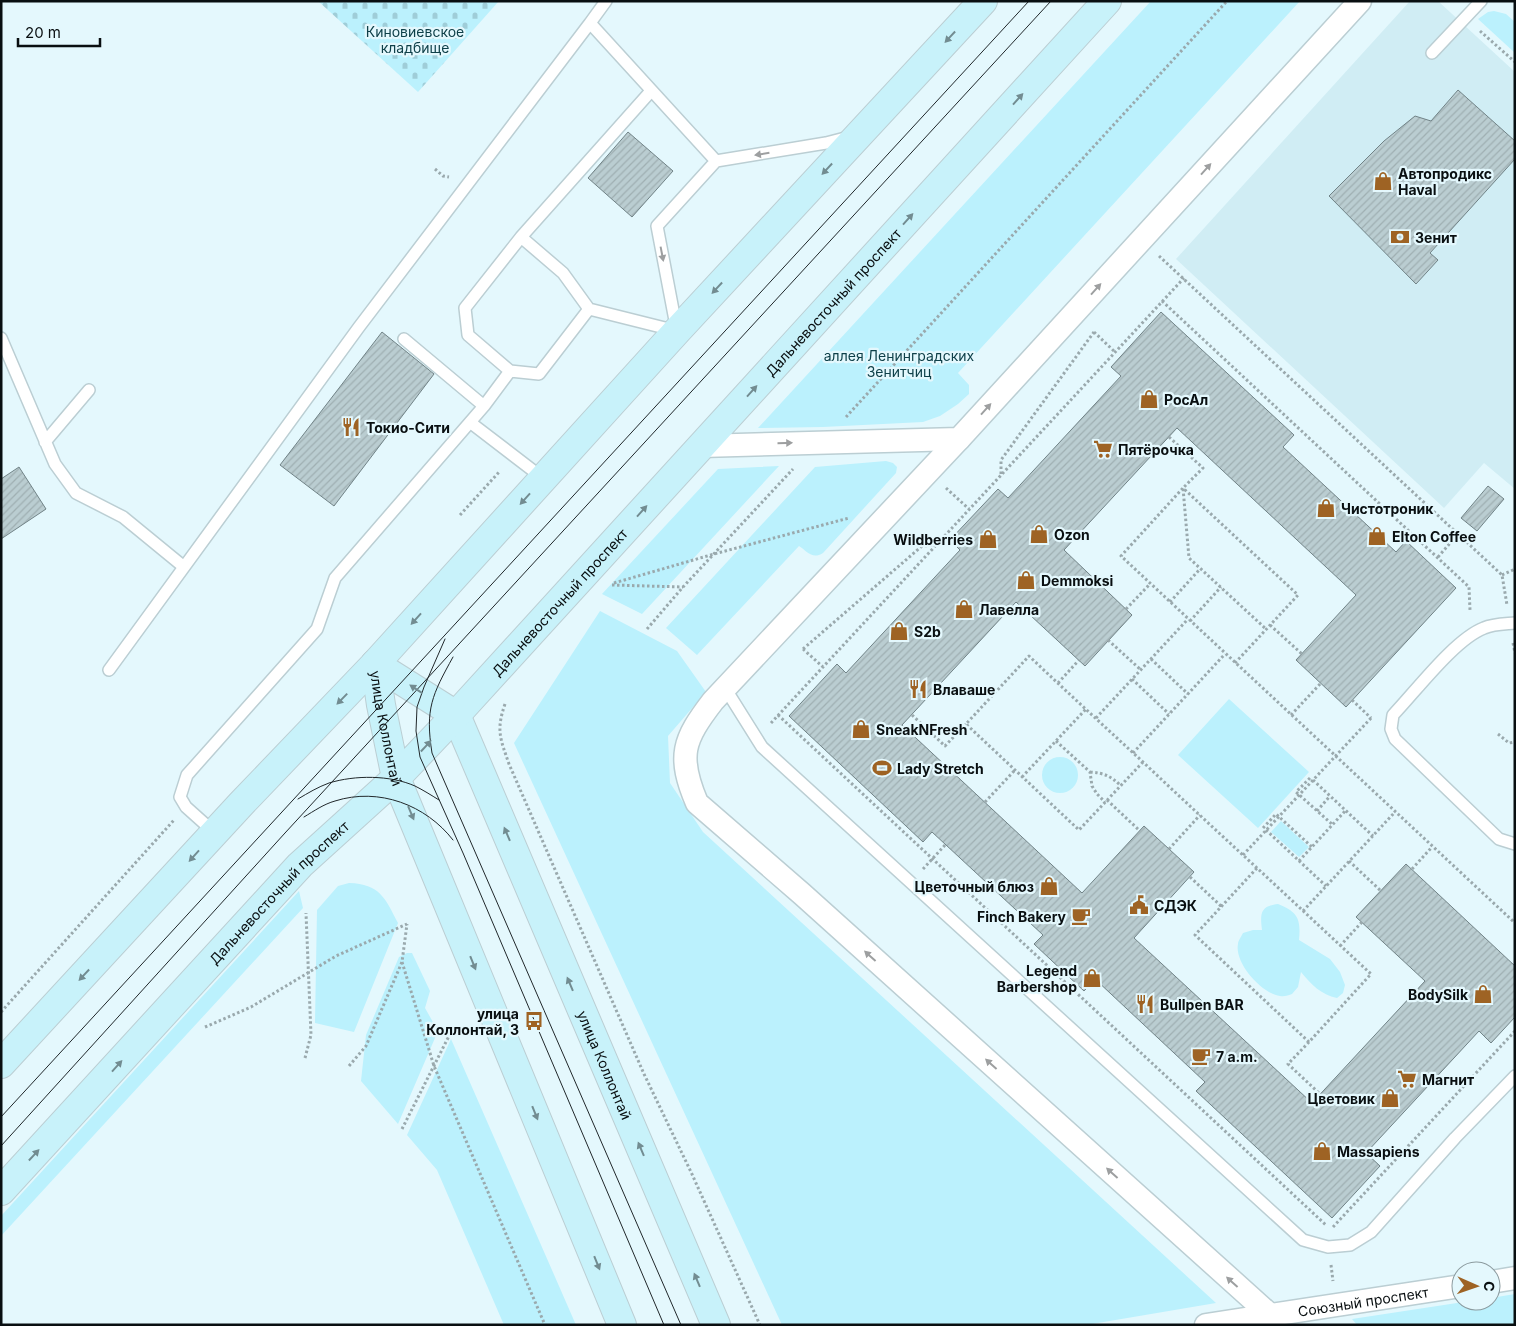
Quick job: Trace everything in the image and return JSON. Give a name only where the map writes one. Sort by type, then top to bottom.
[{"type":"main road","points":[[1,1064],[215,833],[376,664],[677,331],[983,1]]},
{"type":"main road","name":"Дальневосточный проспект","points":[[1,1191],[300,865],[396,778],[456,715],[1107,1]]},
{"type":"main road","name":"улица Коллонтай","points":[[376,664],[456,715],[716,1325]]},
{"type":"main road","name":"улица Коллонтай","points":[[376,664],[381,705],[396,778],[622,1325]]},
{"type":"street","points":[[1268,1314],[809,901],[697,803],[688,782],[685,762],[688,740],[696,723],[713,700],[897,506],[1360,1]]},
{"type":"street","points":[[701,446],[959,439]]},
{"type":"street","points":[[1501,1280],[1515,1278]]},
{"type":"street","name":"Союзный проспект","points":[[1206,1325],[1268,1314],[1293,1317],[1451,1288]]},
{"type":"lane","points":[[109,670],[359,327],[606,1]]},
{"type":"lane","points":[[1432,53],[1482,1]]},
{"type":"lane","points":[[590,23],[716,161]]},
{"type":"lane","points":[[589,309],[539,374],[510,371],[468,335],[465,308],[521,237],[651,91]]},
{"type":"lane","points":[[521,237],[563,273],[589,309],[677,331],[657,226],[716,161],[826,143],[861,134]]},
{"type":"lane","points":[[1,338],[55,464],[76,493],[123,517],[184,567]]},
{"type":"lane","points":[[404,339],[484,406]]},
{"type":"lane","points":[[215,833],[186,807],[180,797],[187,775],[317,629],[335,578],[471,423],[510,371]]},
{"type":"lane","points":[[45,442],[89,390]]},
{"type":"lane","points":[[471,423],[544,478]]},
{"type":"lane","points":[[1512,623],[1486,627],[1471,634],[1458,645],[1393,715],[1391,728],[1395,739],[1499,839],[1515,844]]},
{"type":"lane","points":[[725,688],[762,747],[1303,1240],[1328,1247],[1350,1245],[1372,1232],[1455,1138],[1515,1076]]},
{"type":"path","points":[[647,629],[683,587],[800,462],[822,443],[1227,1]]},
{"type":"path","points":[[1155,252],[1502,575],[1512,623],[1515,653]]},
{"type":"path","points":[[775,719],[1184,278]]},
{"type":"path","points":[[1162,301],[1469,587],[1470,610]]},
{"type":"path","points":[[1087,325],[1115,352]]},
{"type":"path","points":[[1001,475],[1001,460],[1094,332]]},
{"type":"path","points":[[1169,437],[1203,468],[1120,556],[1515,923]]},
{"type":"path","points":[[460,515],[514,456]]},
{"type":"path","points":[[1183,488],[1189,558],[1266,629]]},
{"type":"path","points":[[1183,488],[1298,595],[1235,663]]},
{"type":"path","points":[[955,496],[969,509]]},
{"type":"path","points":[[683,587],[607,585],[714,554],[897,506]]},
{"type":"path","points":[[1438,557],[1458,534]]},
{"type":"path","points":[[803,649],[922,546],[936,545]]},
{"type":"path","points":[[1170,602],[1200,569]]},
{"type":"path","points":[[1502,575],[1515,569]]},
{"type":"path","points":[[1126,609],[1150,584]]},
{"type":"path","points":[[1096,718],[1221,588]]},
{"type":"path","points":[[1270,624],[1302,654]]},
{"type":"path","points":[[1108,640],[1141,670]]},
{"type":"path","points":[[799,646],[823,667]]},
{"type":"path","points":[[1133,754],[1225,654]]},
{"type":"path","points":[[912,715],[945,746],[1029,656],[1096,718],[1371,974],[1288,1064],[1320,1094]]},
{"type":"path","points":[[1151,659],[1188,694]]},
{"type":"path","points":[[1058,683],[1079,660]]},
{"type":"path","points":[[1132,679],[1169,714]]},
{"type":"path","points":[[1291,715],[1321,683]]},
{"type":"path","points":[[1352,700],[1371,718]]},
{"type":"path","points":[[505,703],[498,722],[502,742],[510,764],[644,1074],[760,1325]]},
{"type":"path","points":[[1022,777],[1086,709]]},
{"type":"path","points":[[778,715],[1331,1229],[1515,1031]]},
{"type":"path","points":[[966,724],[1080,830],[1143,762]]},
{"type":"path","points":[[1498,734],[1509,743],[1515,742]]},
{"type":"path","points":[[1056,741],[1090,772],[1102,773],[1112,778],[1121,786]]},
{"type":"path","points":[[1333,825],[1296,792],[1335,756]]},
{"type":"path","points":[[985,802],[1015,770]]},
{"type":"path","points":[[1090,772],[1092,786],[1097,794],[1140,830]]},
{"type":"path","points":[[1311,779],[1373,836]]},
{"type":"path","points":[[1279,817],[1300,795]]},
{"type":"path","points":[[1317,811],[1330,796]]},
{"type":"path","points":[[1,1012],[186,807]]},
{"type":"path","points":[[1299,861],[1346,810]]},
{"type":"path","points":[[1303,911],[1395,812]]},
{"type":"path","points":[[1243,856],[1276,814],[1312,847]]},
{"type":"path","points":[[1169,849],[1200,816]]},
{"type":"path","points":[[1264,829],[1326,886]]},
{"type":"path","points":[[910,882],[946,844]]},
{"type":"path","points":[[1412,869],[1432,846]]},
{"type":"path","points":[[1349,861],[1381,891]]},
{"type":"path","points":[[1257,868],[1195,936],[1309,1042]]},
{"type":"path","points":[[1190,877],[1222,907]]},
{"type":"path","points":[[305,1058],[311,1035],[306,913]]},
{"type":"path","points":[[1340,946],[1362,922]]},
{"type":"path","points":[[205,1027],[251,1007],[336,956],[407,924],[402,962],[366,1046],[349,1066]]},
{"type":"path","points":[[402,962],[434,1066],[545,1325]]},
{"type":"path","points":[[402,1129],[453,1028]]},
{"type":"shaded area","points":[[1410,1],[1438,1],[1515,72],[1515,489],[1484,463],[1444,508],[1176,259]]},
{"type":"green space","name":"Киновиевское кладбище","points":[[318,1],[499,1],[418,92]]},
{"type":"green space","name":"аллея Ленинградских Зенитчиц","points":[[1151,1],[1300,1],[958,373],[969,385],[969,394],[958,404],[940,416],[923,422],[758,428]]},
{"type":"green space","points":[[1494,11],[1506,14],[1515,22],[1515,53],[1478,19],[1488,12]]},
{"type":"green space","points":[[886,461],[893,463],[897,467],[896,473],[823,553],[816,556],[799,546],[697,655],[666,628],[815,467]]},
{"type":"green space","points":[[779,466],[642,614],[602,594],[718,469]]},
{"type":"green space","points":[[600,611],[677,651],[706,692],[668,736],[670,783],[703,832],[1216,1303],[1086,1325],[782,1325],[514,743]]},
{"type":"green space","points":[[1229,699],[1309,772],[1258,828],[1178,755]]},
{"type":"green space","points":[[1060,757],[1067,758],[1073,762],[1077,768],[1077,782],[1073,788],[1067,792],[1060,793],[1053,792],[1047,788],[1043,782],[1042,775],[1043,768],[1047,762],[1053,758]]},
{"type":"green space","points":[[1281,821],[1309,847],[1299,857],[1271,832]]},
{"type":"green space","points":[[349,883],[368,886],[380,894],[398,923],[354,1032],[315,1023],[317,910],[338,886]]},
{"type":"green space","points":[[299,891],[303,908],[1,1236],[1,1216]]},
{"type":"green space","points":[[1278,904],[1290,910],[1297,917],[1299,921],[1299,940],[1330,959],[1340,972],[1345,985],[1343,993],[1337,998],[1321,992],[1301,972],[1298,987],[1292,994],[1280,996],[1273,994],[1258,984],[1245,968],[1238,952],[1238,943],[1243,933],[1262,930],[1262,912],[1272,905]]},
{"type":"green space","points":[[412,953],[430,991],[425,1008],[438,1031],[398,1124],[361,1081],[366,1035],[399,957]]},
{"type":"green space","points":[[451,1039],[576,1325],[504,1325],[437,1170],[407,1135]]},
{"type":"green space","points":[[1515,1294],[1515,1325],[1357,1325],[1352,1319],[1451,1304],[1451,1311],[1501,1311],[1501,1296]]},
{"type":"building","points":[[1458,90],[1515,141],[1515,159],[1430,253],[1438,260],[1416,284],[1329,196],[1384,141],[1415,116],[1431,121]]},
{"type":"building","points":[[628,132],[673,171],[632,217],[588,178]]},
{"type":"building","points":[[1161,312],[1294,435],[1283,447],[1396,552],[1406,541],[1456,588],[1346,707],[1296,660],[1356,595],[1177,428],[1064,550],[1132,615],[1085,666],[1016,602],[902,725],[1082,893],[1144,826],[1194,872],[1134,938],[1312,1103],[1425,981],[1356,917],[1406,864],[1515,966],[1515,1017],[1491,1043],[1479,1031],[1366,1153],[1380,1166],[1332,1218],[1196,1091],[1205,1082],[1095,979],[1084,991],[1034,944],[1043,935],[932,832],[923,842],[789,716],[837,664],[846,673],[960,550],[950,540],[998,489],[1008,498],[1121,376],[1111,367]]},
{"type":"building","name":"Токио-Сити","points":[[382,332],[434,374],[334,506],[280,465]]},
{"type":"building","points":[[19,467],[46,509],[1,539],[1,479]]},
{"type":"building","points":[[1488,486],[1504,499],[1477,531],[1461,518]]},
{"type":"tram line","points":[[1,1117],[1029,1]]},
{"type":"tram line","points":[[1,1146],[285,833],[1051,1]]},
{"type":"tram line","points":[[445,639],[417,707],[416,731],[420,757],[463,853],[664,1325]]},
{"type":"tram line","points":[[453,657],[435,692],[432,703],[429,725],[432,753],[681,1325]]},
{"type":"tram line","points":[[298,799],[317,788],[339,780],[372,777],[405,782],[439,800]]},
{"type":"tram line","points":[[304,817],[323,806],[352,797],[385,798],[400,802],[429,817],[453,840]]},
{"type":"place","name":"Автопродикс Haval","points":[[1383,181]]},
{"type":"place","name":"Зенит","points":[[1400,237]]},
{"type":"place","name":"РосАл","points":[[1149,399]]},
{"type":"place","name":"Токио-Сити","points":[[351,427]]},
{"type":"place","name":"Пятёрочка","points":[[1103,449]]},
{"type":"place","name":"Чистотроник","points":[[1326,508]]},
{"type":"place","name":"Ozon","points":[[1039,534]]},
{"type":"place","name":"Elton Coffee","points":[[1377,536]]},
{"type":"place","name":"Wildberries","points":[[988,539]]},
{"type":"place","name":"Demmoksi","points":[[1026,580]]},
{"type":"place","name":"Лавелла","points":[[964,609]]},
{"type":"place","name":"S2b","points":[[899,631]]},
{"type":"place","name":"Влаваше","points":[[918,689]]},
{"type":"place","name":"SneakNFresh","points":[[861,729]]},
{"type":"place","name":"Lady Stretch","points":[[882,768]]},
{"type":"place","name":"Цветочный блюз","points":[[1049,886]]},
{"type":"place","name":"СДЭК","points":[[1139,905]]},
{"type":"place","name":"Finch Bakery","points":[[1081,916]]},
{"type":"place","name":"Legend Barbershop","points":[[1092,978]]},
{"type":"place","name":"BodySilk","points":[[1483,994]]},
{"type":"place","name":"Bullpen BAR","points":[[1145,1004]]},
{"type":"place","name":"улица Коллонтай, 3","points":[[534,1021]]},
{"type":"place","name":"7 a.m.","points":[[1201,1056]]},
{"type":"place","name":"Магнит","points":[[1407,1079]]},
{"type":"place","name":"Цветовик","points":[[1390,1098]]},
{"type":"place","name":"Massapiens","points":[[1322,1151]]}]
